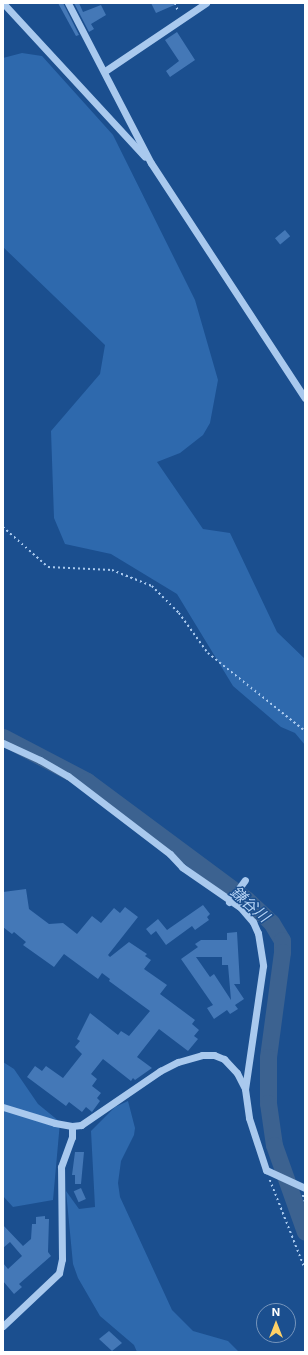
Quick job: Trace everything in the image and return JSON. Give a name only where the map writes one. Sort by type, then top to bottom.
[{"type":"street","points":[[3,3],[151,163]]},
{"type":"street","points":[[68,3],[105,71],[151,163],[305,398]]},
{"type":"street","points":[[105,71],[206,3]]},
{"type":"street","points":[[3,743],[68,776],[170,854],[182,867],[229,902],[240,907],[253,922],[262,953],[263,966],[245,1089]]},
{"type":"street","points":[[229,902],[245,880]]},
{"type":"street","points":[[3,1107],[72,1126],[90,1121],[160,1071],[178,1062],[202,1055],[214,1055],[224,1059],[238,1073],[245,1089],[249,1118],[266,1170],[302,1187]]},
{"type":"street","points":[[3,1326],[59,1273],[62,1259],[61,1167],[72,1137],[72,1126]]},
{"type":"path","points":[[174,3],[181,19]]},
{"type":"path","points":[[3,527],[48,567],[112,570],[152,586],[179,613],[208,653],[305,731]]},
{"type":"path","points":[[266,1170],[280,1212],[305,1269]]},
{"type":"shaded area","points":[[22,53],[42,56],[113,135],[195,300],[218,380],[210,423],[203,435],[180,453],[157,462],[203,529],[230,533],[277,632],[305,659],[305,745],[295,733],[281,727],[233,686],[177,594],[111,554],[65,544],[54,518],[51,431],[100,374],[105,345],[3,247],[3,58]]},
{"type":"shaded area","points":[[3,1062],[14,1069],[38,1104],[60,1122],[53,1200],[13,1207],[3,1196]]},
{"type":"shaded area","points":[[128,1101],[135,1128],[134,1135],[121,1161],[118,1183],[120,1197],[172,1310],[193,1331],[228,1341],[239,1352],[137,1352],[134,1345],[100,1316],[78,1278],[73,1264],[66,1191],[79,1209],[95,1207],[91,1131],[115,1107]]},
{"type":"building","points":[[58,3],[63,3],[79,35],[76,36]]},
{"type":"building","points":[[74,3],[79,3],[83,12],[101,5],[106,15],[91,24],[94,29],[89,32]]},
{"type":"building","points":[[151,3],[179,3],[156,13]]},
{"type":"building","points":[[177,32],[195,60],[170,77],[166,71],[179,61],[165,40]]},
{"type":"building","points":[[285,230],[290,236],[280,244],[275,238]]},
{"type":"building","points":[[26,889],[29,909],[49,924],[63,923],[77,934],[92,916],[101,923],[114,908],[120,913],[125,907],[138,917],[108,955],[110,957],[129,942],[147,954],[145,956],[151,960],[144,969],[167,985],[160,994],[195,1020],[192,1024],[199,1030],[194,1036],[198,1039],[188,1051],[159,1029],[137,1057],[152,1068],[135,1080],[133,1078],[131,1081],[103,1059],[91,1074],[97,1079],[92,1086],[101,1093],[97,1098],[100,1101],[92,1112],[86,1107],[82,1112],[69,1102],[66,1106],[27,1077],[35,1066],[42,1071],[46,1066],[63,1078],[82,1054],[75,1047],[80,1041],[77,1039],[90,1013],[118,1035],[121,1031],[129,1036],[150,1011],[109,981],[110,979],[102,973],[98,979],[64,954],[54,967],[23,945],[26,942],[14,932],[12,934],[3,927],[3,892]]},
{"type":"building","points":[[203,905],[210,914],[207,917],[209,920],[195,930],[192,926],[166,945],[156,931],[151,935],[146,929],[158,919],[167,930]]},
{"type":"building","points":[[237,932],[240,984],[234,984],[244,999],[235,1005],[238,1009],[230,1014],[227,1010],[214,1019],[207,1008],[213,1005],[181,959],[198,947],[195,944],[201,940],[227,940],[227,933]],"holes":[[[196,957],[222,957],[222,965],[228,965],[231,1000],[214,974],[210,977]]]},
{"type":"building","points":[[75,1152],[84,1152],[81,1184],[75,1184],[75,1175],[72,1175]]},
{"type":"building","points":[[81,1188],[86,1199],[79,1202],[74,1191]]},
{"type":"building","points":[[45,1216],[45,1219],[49,1219],[48,1252],[51,1256],[19,1284],[22,1287],[14,1294],[3,1281],[3,1263],[8,1269],[22,1256],[10,1242],[3,1248],[3,1225],[23,1246],[31,1239],[32,1224],[36,1224],[36,1217]]},
{"type":"building","points":[[109,1331],[122,1343],[112,1351],[99,1339]]},
{"type":"waterway","name":"鎌谷川","points":[[3,737],[87,781],[246,899],[271,922],[282,940],[282,952],[268,1057],[268,1103],[274,1145],[305,1232]]}]
